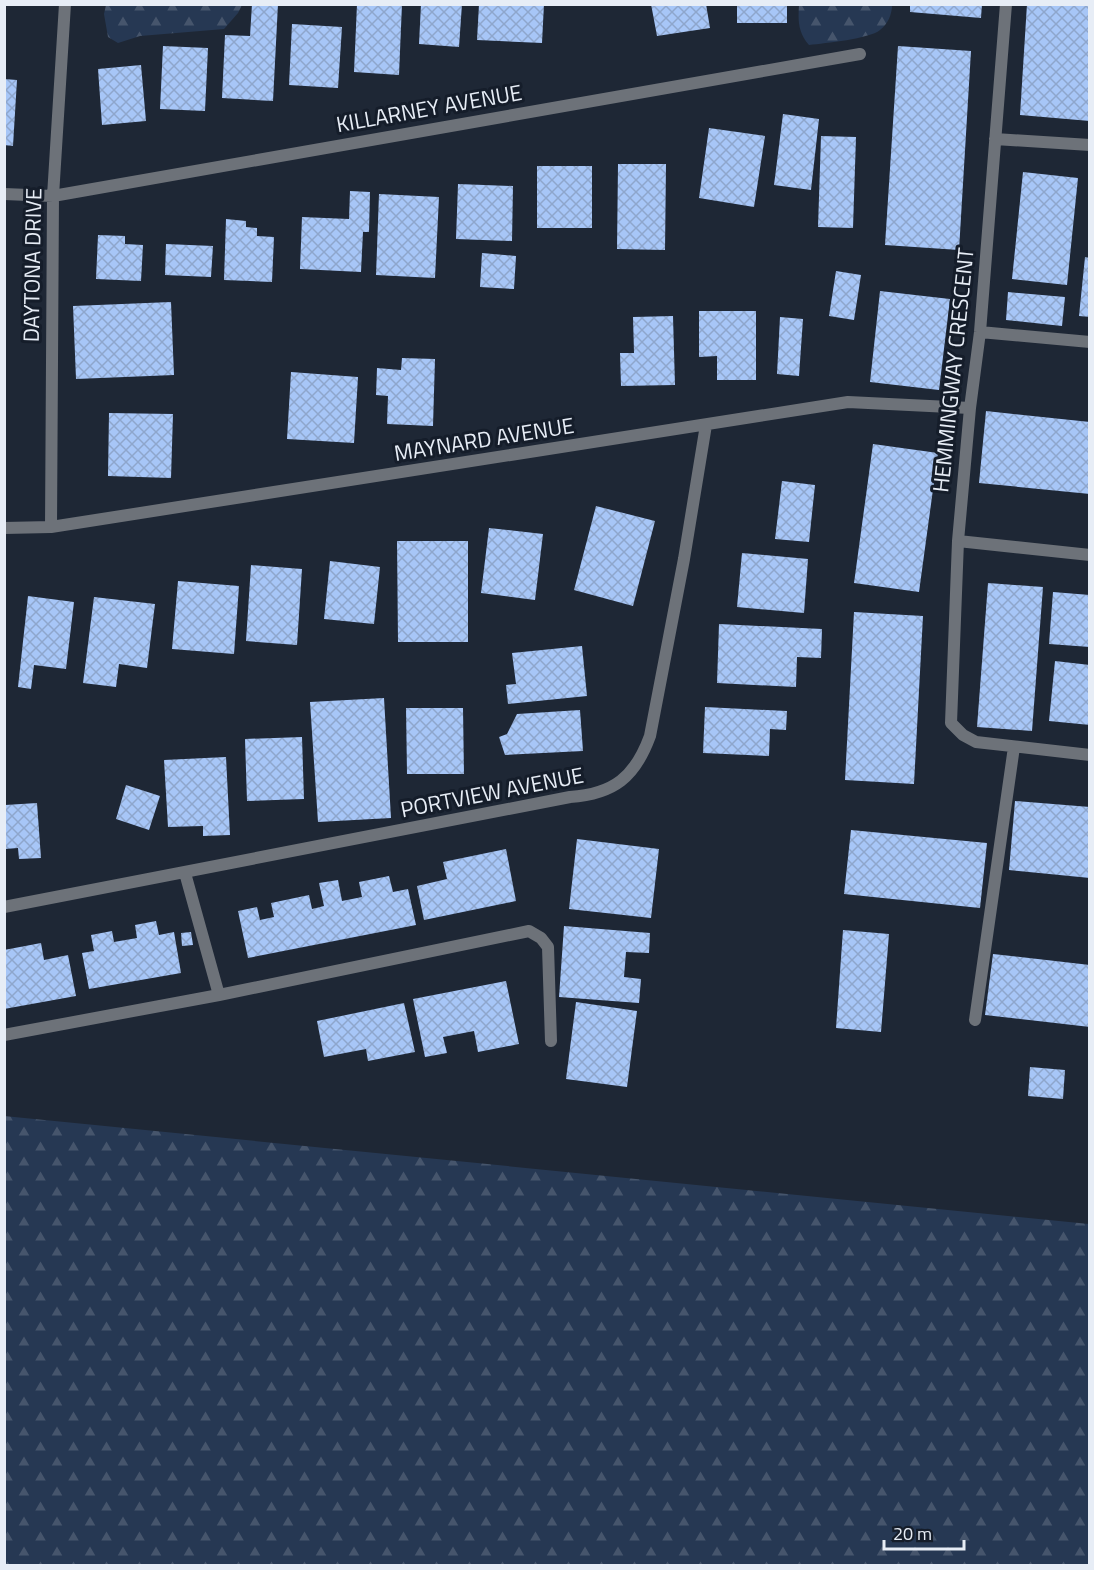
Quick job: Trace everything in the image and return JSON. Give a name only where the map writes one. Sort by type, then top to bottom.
[{"type":"street","name":"DAYTONA DRIVE","points":[[51,527],[53,196],[65,4]]},
{"type":"street","name":"HEMMINGWAY CRESCENT","points":[[1006,4],[980,332],[970,408],[958,541],[951,723],[963,735],[976,742],[1014,747]]},
{"type":"street","name":"KILLARNEY AVENUE","points":[[4,194],[53,196],[860,54]]},
{"type":"street","points":[[995,139],[1089,145]]},
{"type":"street","points":[[980,332],[1089,342]]},
{"type":"street","name":"MAYNARD AVENUE","points":[[4,528],[51,527],[848,402],[970,408]]},
{"type":"street","name":"PORTVIEW AVENUE","points":[[4,907],[570,797],[592,796],[613,787],[630,774],[643,756],[650,736],[684,559],[706,426]]},
{"type":"street","points":[[958,541],[1089,555]]},
{"type":"street","points":[[975,1020],[1014,747],[1089,755]]},
{"type":"street","points":[[185,873],[219,995]]},
{"type":"street","points":[[4,1035],[219,995],[529,931],[541,938],[548,947],[551,1041]]},
{"type":"green space","points":[[106,4],[242,5],[224,29],[140,36],[118,43],[108,37],[104,14]]},
{"type":"green space","points":[[799,5],[892,5],[887,22],[883,28],[874,33],[846,40],[809,45],[800,26]]},
{"type":"green space","points":[[4,1116],[1089,1224],[1089,1565],[5,1565]]},
{"type":"building","points":[[252,4],[278,4],[273,101],[222,98],[225,35],[250,36]]},
{"type":"building","points":[[357,4],[402,4],[399,75],[354,72]]},
{"type":"building","points":[[421,4],[462,4],[459,47],[419,44]]},
{"type":"building","points":[[479,4],[544,4],[542,43],[477,40]]},
{"type":"building","points":[[651,4],[706,4],[710,28],[657,36]]},
{"type":"building","points":[[737,4],[787,4],[787,23],[737,23]]},
{"type":"building","points":[[910,4],[982,4],[981,18],[910,12]]},
{"type":"building","points":[[1027,4],[1090,4],[1090,121],[1020,115]]},
{"type":"building","points":[[292,24],[342,27],[338,88],[289,85]]},
{"type":"building","points":[[163,46],[208,48],[205,111],[160,109]]},
{"type":"building","points":[[898,46],[971,51],[959,250],[885,245]]},
{"type":"building","points":[[141,65],[146,121],[102,125],[98,69]]},
{"type":"building","points":[[4,79],[17,80],[13,146],[4,145]]},
{"type":"building","points":[[783,114],[819,119],[811,190],[774,185]]},
{"type":"building","points":[[709,128],[765,136],[754,207],[699,198]]},
{"type":"building","points":[[821,136],[856,137],[853,228],[818,227]]},
{"type":"building","points":[[618,164],[666,164],[665,250],[617,249]]},
{"type":"building","points":[[537,166],[592,166],[592,228],[537,228]]},
{"type":"building","points":[[1023,172],[1078,178],[1067,285],[1012,279]]},
{"type":"building","points":[[458,184],[513,186],[512,241],[456,239]]},
{"type":"building","points":[[350,191],[370,192],[369,232],[363,232],[361,272],[300,269],[302,217],[349,219]]},
{"type":"building","points":[[379,194],[439,197],[435,278],[376,275]]},
{"type":"building","points":[[226,219],[246,221],[246,227],[257,228],[257,236],[274,237],[272,282],[224,280]]},
{"type":"building","points":[[98,235],[125,236],[125,244],[143,245],[141,281],[96,279]]},
{"type":"building","points":[[166,244],[213,246],[211,277],[165,275]]},
{"type":"building","points":[[482,253],[516,256],[514,289],[480,287]]},
{"type":"building","points":[[1085,257],[1090,258],[1090,317],[1079,316]]},
{"type":"building","points":[[836,271],[861,275],[854,320],[829,316]]},
{"type":"building","points":[[880,291],[950,299],[939,390],[870,382]]},
{"type":"building","points":[[1008,292],[1065,297],[1062,326],[1006,320]]},
{"type":"building","points":[[171,302],[174,375],[76,379],[73,306]]},
{"type":"building","points":[[699,311],[756,311],[756,380],[717,380],[717,356],[699,357]]},
{"type":"building","points":[[673,316],[675,385],[621,386],[620,353],[634,353],[633,317]]},
{"type":"building","points":[[780,317],[803,319],[799,376],[777,374]]},
{"type":"building","points":[[402,358],[435,359],[433,426],[387,424],[388,396],[376,395],[377,368],[401,370]]},
{"type":"building","points":[[291,372],[358,377],[354,443],[287,439]]},
{"type":"building","points":[[986,411],[1090,422],[1090,494],[979,483]]},
{"type":"building","points":[[109,413],[173,414],[171,478],[108,476]]},
{"type":"building","points":[[873,444],[938,453],[919,592],[854,583]]},
{"type":"building","points":[[782,481],[815,485],[809,542],[775,539]]},
{"type":"building","points":[[596,506],[655,521],[633,606],[574,590]]},
{"type":"building","points":[[489,528],[543,534],[535,600],[481,593]]},
{"type":"building","points":[[397,541],[468,541],[468,642],[398,642]]},
{"type":"building","points":[[742,553],[808,559],[804,613],[737,607]]},
{"type":"building","points":[[330,561],[380,567],[374,624],[324,619]]},
{"type":"building","points":[[251,565],[302,569],[297,645],[246,641]]},
{"type":"building","points":[[178,581],[239,586],[234,654],[172,649]]},
{"type":"building","points":[[988,583],[1043,587],[1032,731],[977,727]]},
{"type":"building","points":[[1053,592],[1090,595],[1090,647],[1049,644]]},
{"type":"building","points":[[28,596],[74,602],[66,669],[34,665],[31,689],[18,687]]},
{"type":"building","points":[[94,597],[155,604],[147,668],[119,664],[116,687],[83,683]]},
{"type":"building","points":[[854,612],[923,616],[914,784],[845,780]]},
{"type":"building","points":[[719,624],[822,629],[821,658],[797,657],[796,687],[717,683]]},
{"type":"building","points":[[582,646],[587,696],[508,704],[506,685],[516,684],[512,653]]},
{"type":"building","points":[[1055,661],[1090,665],[1090,725],[1049,721]]},
{"type":"building","points":[[384,698],[391,818],[318,822],[310,702]]},
{"type":"building","points":[[705,707],[787,711],[786,730],[770,729],[769,756],[703,753]]},
{"type":"building","points":[[406,708],[463,708],[464,774],[407,774]]},
{"type":"building","points":[[580,710],[583,751],[505,755],[499,737],[507,734],[517,714]]},
{"type":"building","points":[[302,737],[304,799],[247,801],[245,739]]},
{"type":"building","points":[[226,757],[230,835],[203,836],[203,826],[168,827],[164,760]]},
{"type":"building","points":[[126,785],[160,796],[149,830],[116,819]]},
{"type":"building","points":[[1015,801],[1090,807],[1090,878],[1009,870]]},
{"type":"building","points":[[37,803],[41,858],[19,859],[18,848],[5,849],[5,805]]},
{"type":"building","points":[[851,830],[987,843],[980,908],[844,894]]},
{"type":"building","points":[[577,839],[659,849],[651,918],[569,909]]},
{"type":"building","points":[[506,849],[516,901],[424,920],[417,886],[447,879],[443,862]]},
{"type":"building","points":[[389,876],[393,892],[408,889],[416,925],[248,958],[238,911],[257,907],[260,920],[274,917],[271,903],[309,895],[312,909],[324,906],[319,883],[338,880],[342,901],[362,897],[359,882]]},
{"type":"building","points":[[156,921],[159,935],[174,932],[181,973],[89,989],[82,953],[94,951],[91,935],[112,931],[114,942],[137,938],[135,925]]},
{"type":"building","points":[[564,926],[650,933],[649,953],[626,952],[624,977],[641,979],[639,1003],[559,997]]},
{"type":"building","points":[[843,930],[889,934],[881,1032],[836,1028]]},
{"type":"building","points":[[191,932],[193,945],[182,946],[181,933]]},
{"type":"building","points":[[41,943],[44,960],[68,955],[76,996],[4,1009],[4,950]]},
{"type":"building","points":[[993,954],[1090,965],[1090,1027],[985,1015]]},
{"type":"building","points":[[506,981],[519,1044],[478,1052],[474,1031],[443,1037],[447,1053],[425,1057],[413,999]]},
{"type":"building","points":[[576,1002],[637,1011],[627,1087],[566,1079]]},
{"type":"building","points":[[404,1003],[415,1052],[368,1061],[366,1049],[324,1057],[317,1021]]},
{"type":"building","points":[[1030,1067],[1065,1070],[1063,1099],[1028,1096]]}]
